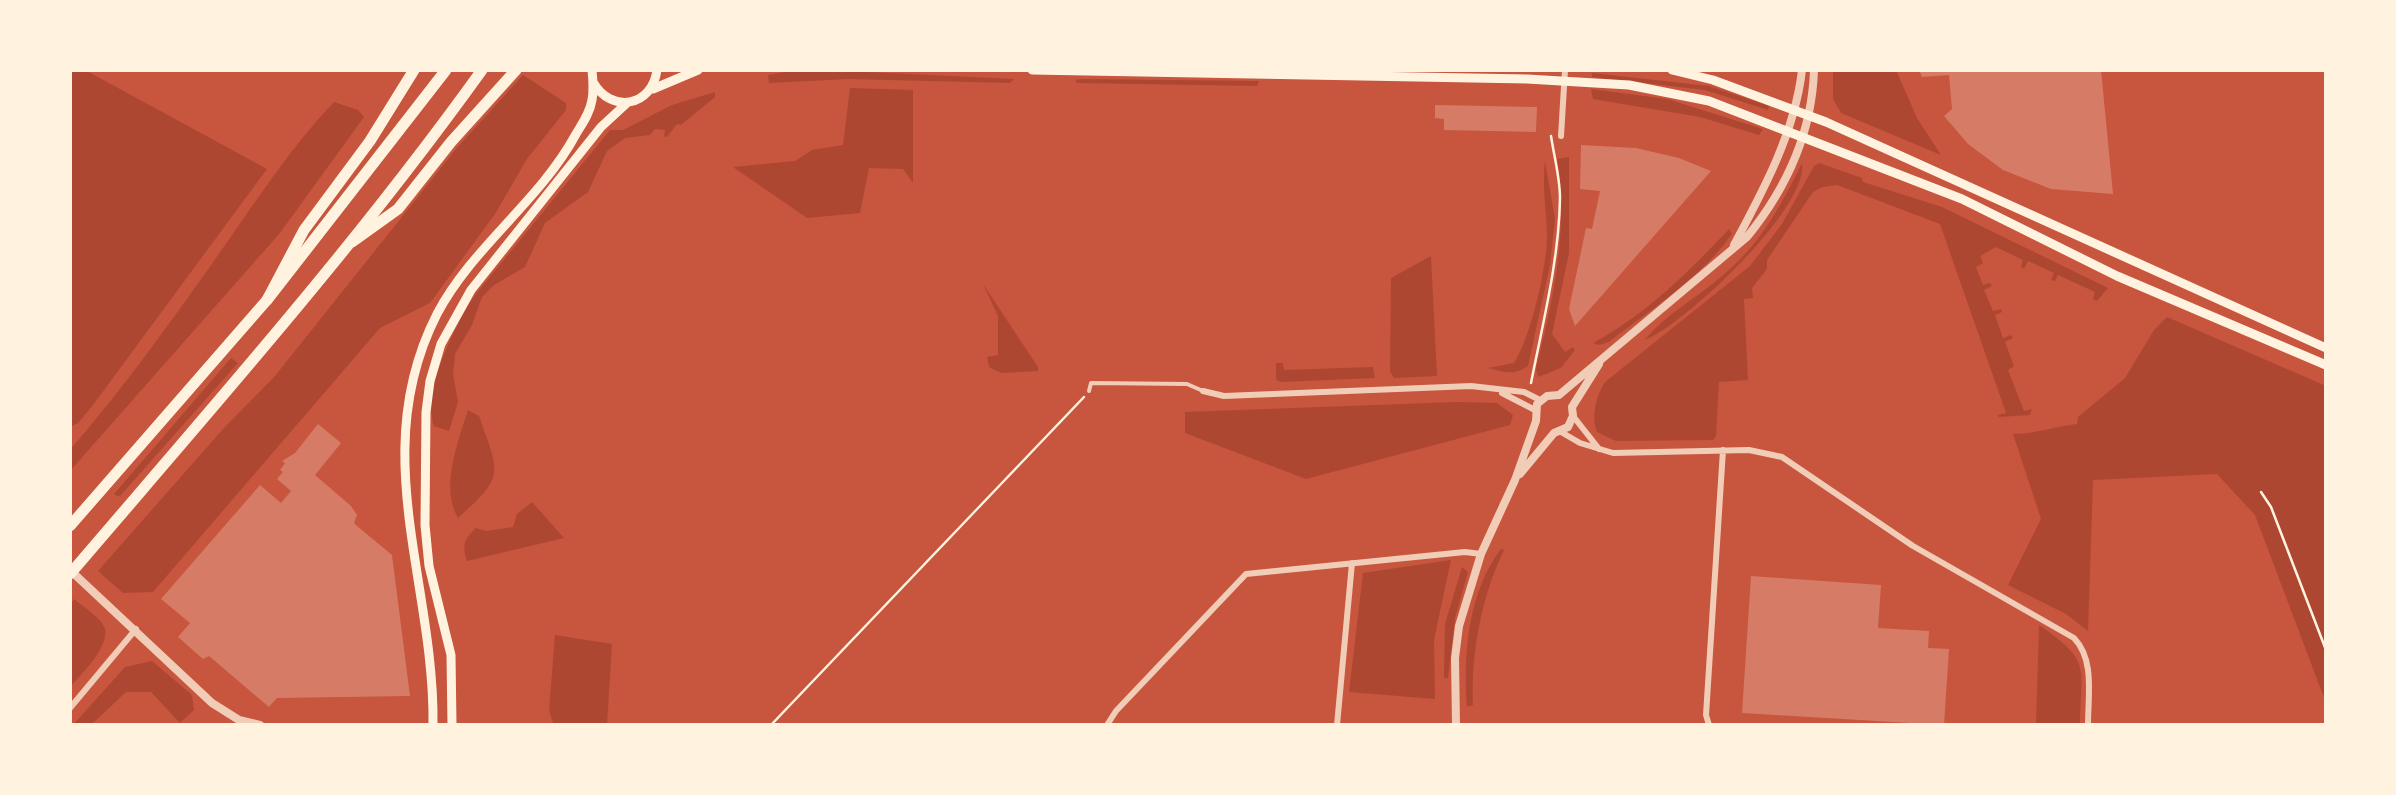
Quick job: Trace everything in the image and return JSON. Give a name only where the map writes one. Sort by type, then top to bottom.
[{"type":"highway","points":[[267,300],[304,230],[370,142],[414,70]]},
{"type":"highway","points":[[70,526],[267,300],[446,70]]},
{"type":"highway","points":[[352,242],[398,209],[516,70]]},
{"type":"highway","points":[[70,572],[352,242],[480,72]]},
{"type":"main road","points":[[650,90],[657,70]]},
{"type":"main road","points":[[452,725],[451,655],[429,566],[426,525],[426,412],[430,381],[442,344],[471,290],[602,127],[627,103],[698,70]]},
{"type":"main road","points":[[1032,70],[1565,76],[1709,101],[1962,199],[2117,276],[2326,365]]},
{"type":"main road","points":[[1672,70],[1714,80],[1809,115],[2326,348]]},
{"type":"main road","points":[[590,74],[607,99],[627,103]]},
{"type":"main road","points":[[434,725],[431,650],[407,520],[406,421],[412,377],[439,310],[458,281],[565,154],[589,111],[590,74]]},
{"type":"street","points":[[1731,249],[1754,208],[1787,130],[1802,70]]},
{"type":"street","points":[[1456,725],[1455,658],[1459,626],[1482,554],[1515,480],[1540,400],[1558,395],[1691,287],[1747,237],[1768,212],[1803,136],[1814,70]]},
{"type":"street","points":[[1561,136],[1565,76]]},
{"type":"street","points":[[1515,480],[1557,432],[1568,427],[1572,412],[1604,356]]},
{"type":"street","points":[[1203,391],[1224,396],[1471,386],[1524,392],[1540,400]]},
{"type":"street","points":[[1497,390],[1535,415],[1542,429],[1600,450],[1766,452],[1794,463],[1913,546],[2074,638],[2081,645],[2088,668],[2088,725]]},
{"type":"street","points":[[1558,395],[1600,450]]},
{"type":"street","points":[[1709,725],[1706,715],[1723,450]]},
{"type":"street","points":[[1108,725],[1116,711],[1246,574],[1465,552],[1482,554]]},
{"type":"street","points":[[1336,725],[1352,563]]},
{"type":"street","points":[[70,572],[136,628],[212,703],[239,720],[260,725]]},
{"type":"street","points":[[70,708],[136,628]]},
{"type":"lane","points":[[1089,392],[1091,383],[1187,384],[1203,391]]},
{"type":"path","points":[[1530,384],[1554,263],[1558,219],[1560,194],[1551,136]]},
{"type":"path","points":[[772,725],[1089,392]]},
{"type":"path","points":[[2262,492],[2272,507],[2326,650]]},
{"type":"shaded area","points":[[70,70],[85,70],[267,169],[93,405],[70,427]]},
{"type":"shaded area","points":[[796,70],[1014,79],[1010,83],[848,79],[769,83],[768,75]]},
{"type":"shaded area","points":[[1833,70],[1896,70],[1917,118],[1941,155],[1841,113],[1833,99]]},
{"type":"shaded area","points":[[1592,73],[1709,86],[1769,106],[1768,110],[1705,90],[1592,77]]},
{"type":"shaded area","points":[[523,75],[566,103],[566,110],[527,159],[495,214],[430,303],[380,328],[153,592],[123,593],[98,571],[275,376],[456,149]]},
{"type":"shaded area","points":[[1082,79],[1259,81],[1257,86],[1075,80]]},
{"type":"shaded area","points":[[850,88],[913,90],[913,183],[903,169],[869,168],[860,213],[807,218],[733,167],[795,161],[812,150],[843,145]]},
{"type":"shaded area","points":[[1591,89],[1667,99],[1763,129],[1759,135],[1700,117],[1593,99]]},
{"type":"shaded area","points":[[715,92],[715,97],[681,125],[677,124],[667,137],[665,130],[655,129],[650,135],[625,138],[607,151],[588,192],[545,223],[525,267],[482,297],[455,354],[453,374],[458,402],[449,431],[434,426],[431,411],[436,377],[467,308],[610,130],[623,130],[672,105]]},
{"type":"shaded area","points":[[334,102],[358,110],[364,117],[280,233],[70,471],[70,450],[149,351],[290,154]]},
{"type":"shaded area","points":[[1569,157],[1569,253],[1552,334],[1565,352],[1573,347],[1575,350],[1561,368],[1538,377],[1536,369],[1560,238],[1557,159]]},
{"type":"shaded area","points":[[1545,161],[1555,219],[1550,265],[1528,366],[1513,372],[1499,371],[1488,368],[1514,363],[1532,319],[1541,281],[1547,246]]},
{"type":"shaded area","points":[[1802,163],[1799,183],[1766,235],[1714,289],[1645,340],[1747,252],[1777,210]]},
{"type":"shaded area","points":[[1819,163],[1862,178],[1863,182],[1942,207],[2108,288],[2097,301],[2093,299],[2095,292],[2058,275],[2055,281],[2051,280],[2054,273],[2028,261],[2024,269],[2023,260],[1996,247],[1980,256],[1983,263],[1976,267],[1983,285],[1992,286],[1984,290],[1993,311],[2001,309],[1995,315],[2003,338],[2013,338],[2005,342],[2014,366],[2008,370],[2024,411],[2032,409],[2030,415],[1998,415],[2006,413],[1940,224],[1837,185],[1813,192],[1767,260],[1767,269],[1752,288],[1753,298],[1744,299],[1748,380],[1719,382],[1713,440],[1616,441],[1597,432],[1595,407],[1605,382],[1750,266],[1782,224]]},
{"type":"shaded area","points":[[1729,229],[1732,234],[1720,250],[1691,279],[1609,342],[1593,343],[1666,292]]},
{"type":"shaded area","points":[[1431,256],[1437,376],[1394,378],[1390,371],[1391,278]]},
{"type":"shaded area","points":[[983,284],[1038,371],[1001,373],[989,367],[987,357],[998,355],[998,316]]},
{"type":"shaded area","points":[[2167,317],[2326,386],[2326,703],[2255,515],[2217,474],[2093,480],[2088,631],[2066,614],[2008,585],[2041,519],[2013,434],[2077,424],[2078,417],[2125,378],[2154,330]]},
{"type":"shaded area","points":[[231,358],[238,363],[120,496],[114,494]]},
{"type":"shaded area","points":[[1276,363],[1283,363],[1284,370],[1373,367],[1375,378],[1281,382],[1276,380]]},
{"type":"shaded area","points":[[1497,403],[1513,415],[1510,425],[1306,479],[1185,433],[1185,412]]},
{"type":"shaded area","points":[[468,410],[479,416],[494,473],[484,493],[458,518],[451,479]]},
{"type":"shaded area","points":[[532,502],[564,538],[467,561],[465,543],[476,528],[486,531],[513,527],[517,514]]},
{"type":"shaded area","points":[[1501,549],[1504,550],[1479,626],[1473,705],[1467,707],[1470,625],[1481,585]]},
{"type":"shaded area","points":[[1451,560],[1434,640],[1435,699],[1349,692],[1363,573]]},
{"type":"shaded area","points":[[1462,567],[1468,572],[1455,618],[1448,678],[1444,678],[1445,624]]},
{"type":"shaded area","points":[[74,599],[100,621],[105,636],[93,660],[70,687],[70,605]]},
{"type":"shaded area","points":[[2039,625],[2068,648],[2080,666],[2080,725],[2036,725]]},
{"type":"shaded area","points":[[555,635],[612,644],[607,725],[553,723],[549,710]]},
{"type":"shaded area","points":[[152,661],[192,695],[194,710],[180,723],[151,692],[126,692],[91,725],[73,725],[125,667]]},
{"type":"building","points":[[1919,70],[2101,70],[2113,194],[2051,189],[2003,170],[1968,144],[1944,116],[1952,109],[1949,75],[1922,77]]},
{"type":"building","points":[[1435,105],[1537,107],[1536,132],[1444,130],[1444,119],[1435,118]]},
{"type":"building","points":[[1581,145],[1636,148],[1679,158],[1711,171],[1575,326],[1569,309],[1586,228],[1592,229],[1600,191],[1580,189]]},
{"type":"building","points":[[318,424],[341,443],[315,475],[351,506],[357,515],[354,523],[392,555],[410,696],[277,698],[269,707],[209,656],[203,659],[178,637],[190,623],[161,599],[260,485],[281,503],[291,491],[277,479],[283,472],[282,461],[295,453]]},
{"type":"building","points":[[1751,576],[1881,585],[1878,628],[1929,631],[1928,648],[1949,649],[1944,725],[1742,713]]}]
